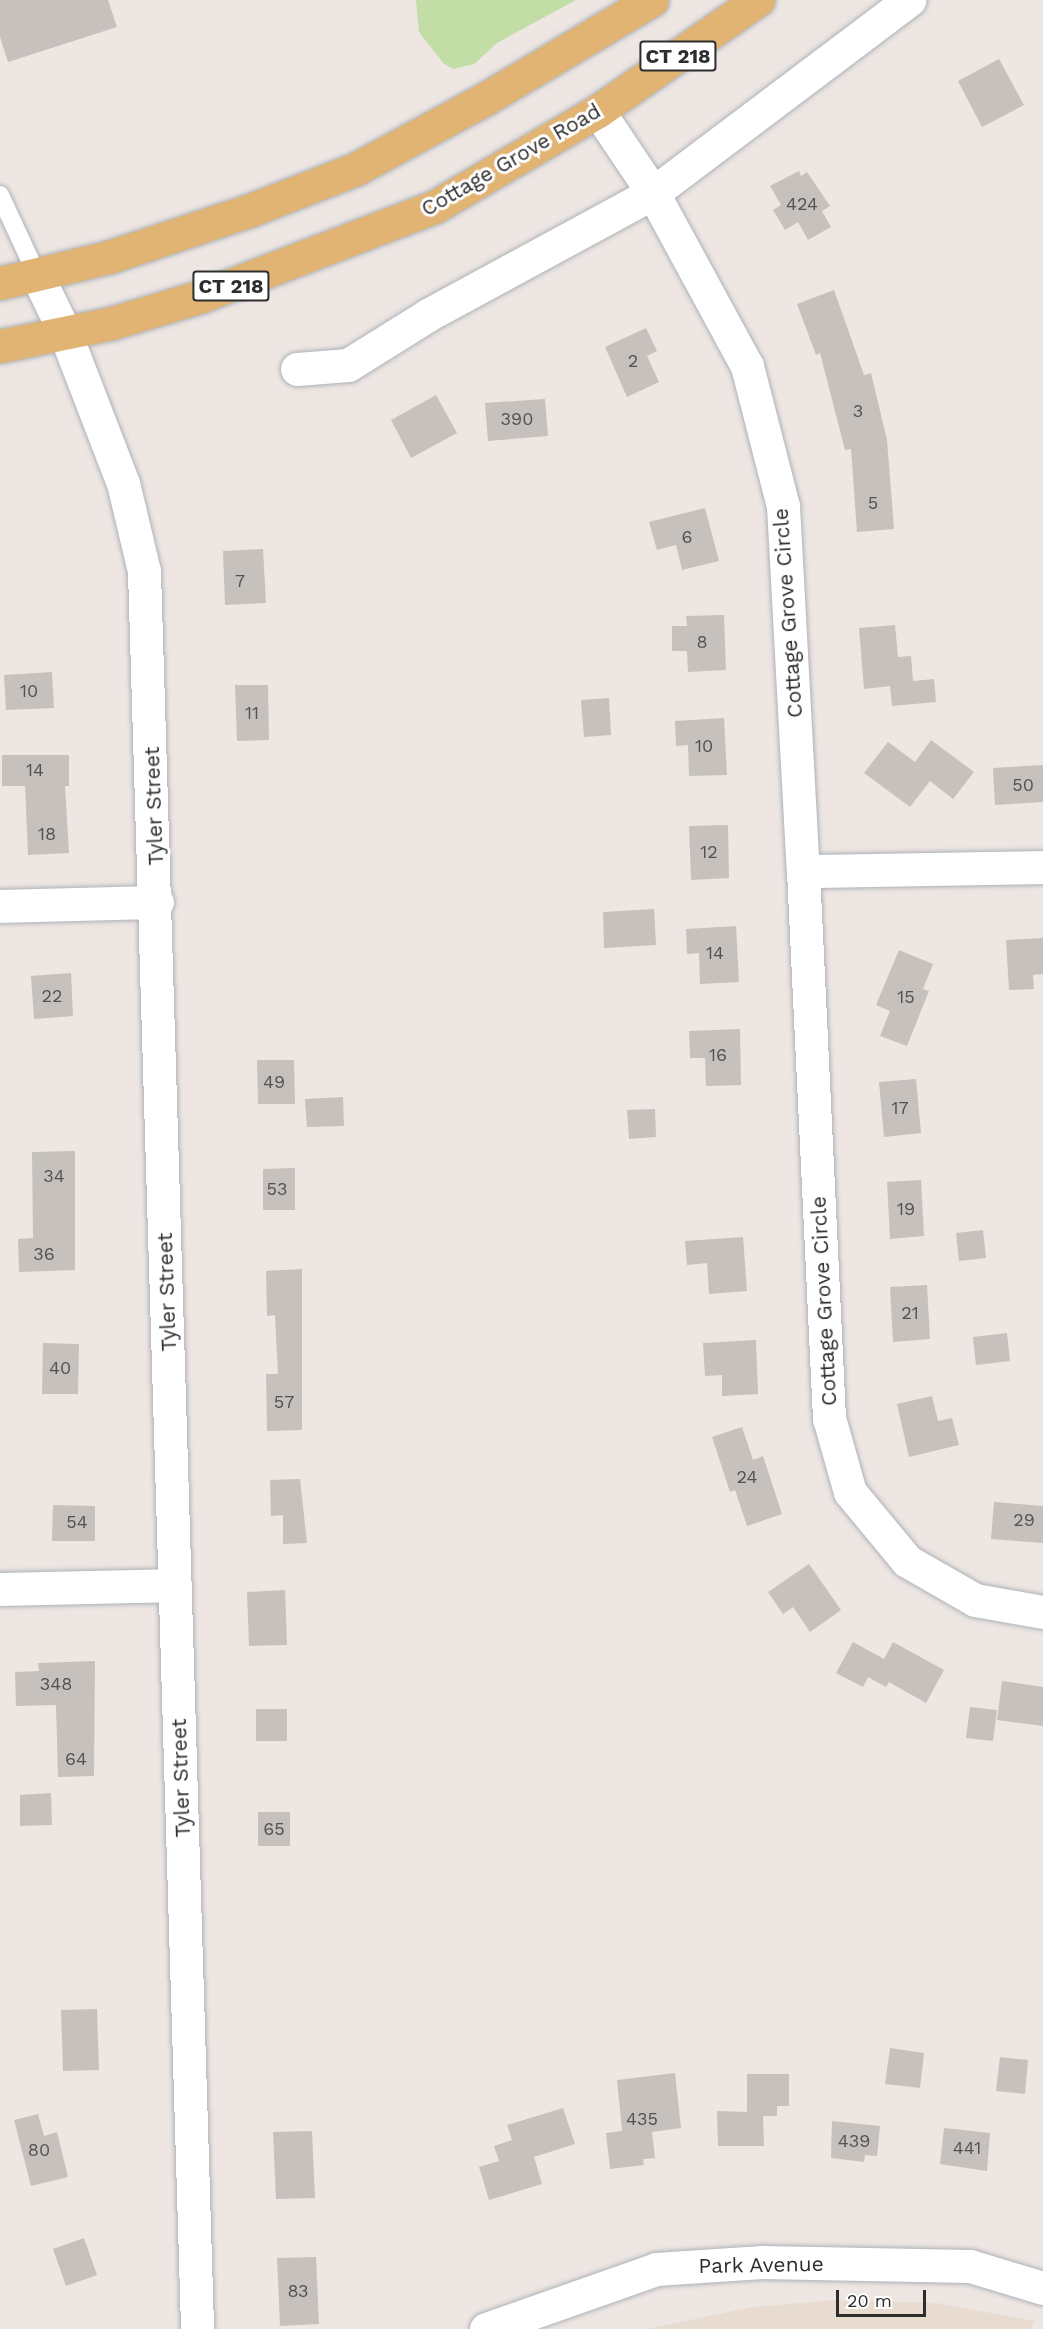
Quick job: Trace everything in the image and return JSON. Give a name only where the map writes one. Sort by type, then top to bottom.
[{"type":"main road","name":"CT 218","points":[[0,283],[109,257],[251,210],[356,169],[485,99],[652,0]]},
{"type":"main road","name":"Cottage Grove Road","points":[[0,346],[65,333],[202,296],[425,210],[598,111],[758,0]]},
{"type":"street","points":[[297,369],[348,364],[428,315],[652,193],[909,0]]},
{"type":"street","name":"Cottage Grove Circle","points":[[598,111],[652,193],[747,366],[783,506],[829,1418],[850,1492],[907,1561],[975,1600],[1043,1612]]},
{"type":"street","name":"Tyler Street","points":[[37,275],[65,333],[123,483],[144,570],[157,902],[197,2329]]},
{"type":"street","points":[[803,871],[1043,867]]},
{"type":"street","points":[[0,906],[157,902]]},
{"type":"street","points":[[0,1589],[175,1585]]},
{"type":"street","name":"Park Avenue","points":[[486,2329],[656,2269],[762,2262],[970,2266],[1043,2288]]},
{"type":"lane","points":[[0,195],[37,275]]},
{"type":"shaded area","points":[[838,2300],[937,2303],[1035,2321],[1031,2329],[647,2329],[752,2307]]},
{"type":"green space","points":[[416,0],[576,0],[497,43],[474,64],[454,69],[444,64],[419,32]]},
{"type":"building","points":[[0,0],[108,0],[117,27],[8,62],[0,37]]},
{"type":"building","points":[[999,59],[1024,105],[982,127],[958,81]]},
{"type":"building","points":[[799,171],[801,176],[807,172],[830,206],[822,211],[831,227],[808,240],[798,222],[785,230],[773,210],[781,205],[770,186]]},
{"type":"building","points":[[834,290],[864,375],[871,373],[887,440],[894,529],[857,532],[851,449],[845,450],[820,353],[816,355],[797,304]]},
{"type":"building","points":[[646,328],[657,351],[647,356],[659,382],[627,397],[605,347]]},
{"type":"building","points":[[436,395],[457,433],[411,458],[391,420]]},
{"type":"building","points":[[545,399],[548,436],[488,441],[485,403]]},
{"type":"building","points":[[705,508],[719,561],[682,570],[676,545],[657,550],[649,522]]},
{"type":"building","points":[[263,549],[266,603],[225,605],[223,551]]},
{"type":"building","points":[[724,615],[726,670],[688,672],[687,651],[672,651],[672,626],[687,626],[686,616]]},
{"type":"building","points":[[895,625],[898,657],[911,656],[913,681],[934,679],[936,702],[892,706],[890,686],[864,689],[859,628]]},
{"type":"building","points":[[52,672],[54,708],[6,710],[4,675]]},
{"type":"building","points":[[235,685],[268,685],[269,740],[237,741]]},
{"type":"building","points":[[609,698],[611,735],[584,737],[581,700]]},
{"type":"building","points":[[724,718],[727,775],[689,776],[688,745],[676,746],[675,721]]},
{"type":"building","points":[[931,740],[974,772],[953,799],[930,781],[910,807],[864,773],[888,742],[915,762]]},
{"type":"building","points":[[2,755],[69,755],[69,786],[65,786],[69,853],[28,855],[25,786],[2,786]]},
{"type":"building","points":[[1043,765],[1043,802],[995,805],[993,768]]},
{"type":"building","points":[[728,825],[729,878],[691,880],[689,826]]},
{"type":"building","points":[[654,909],[656,945],[604,948],[603,912]]},
{"type":"building","points":[[736,926],[739,982],[700,984],[699,953],[687,954],[686,929]]},
{"type":"building","points":[[1043,938],[1043,974],[1033,975],[1034,989],[1009,990],[1006,940]]},
{"type":"building","points":[[899,950],[933,964],[923,989],[929,991],[907,1046],[880,1036],[890,1011],[876,1005]]},
{"type":"building","points":[[71,973],[73,1016],[34,1019],[31,976]]},
{"type":"building","points":[[740,1029],[741,1085],[706,1086],[705,1058],[690,1058],[689,1031]]},
{"type":"building","points":[[257,1060],[294,1060],[295,1104],[258,1104]]},
{"type":"building","points":[[916,1079],[921,1133],[884,1137],[879,1082]]},
{"type":"building","points":[[343,1097],[344,1126],[307,1127],[305,1099]]},
{"type":"building","points":[[655,1109],[656,1137],[629,1139],[627,1110]]},
{"type":"building","points":[[75,1151],[75,1270],[19,1272],[18,1239],[33,1238],[32,1152]]},
{"type":"building","points":[[295,1168],[295,1210],[263,1210],[263,1169]]},
{"type":"building","points":[[921,1180],[924,1236],[890,1239],[887,1182]]},
{"type":"building","points":[[983,1230],[986,1258],[959,1261],[956,1233]]},
{"type":"building","points":[[743,1237],[747,1291],[709,1294],[707,1263],[687,1265],[685,1241]]},
{"type":"building","points":[[302,1269],[302,1430],[267,1431],[266,1374],[278,1374],[275,1315],[267,1316],[266,1271]]},
{"type":"building","points":[[927,1285],[930,1339],[893,1342],[890,1287]]},
{"type":"building","points":[[1007,1333],[1010,1361],[976,1365],[973,1337]]},
{"type":"building","points":[[756,1340],[758,1394],[722,1396],[722,1375],[705,1376],[703,1343]]},
{"type":"building","points":[[43,1343],[79,1344],[78,1394],[42,1394]]},
{"type":"building","points":[[932,1396],[938,1421],[952,1418],[959,1445],[909,1457],[897,1404]]},
{"type":"building","points":[[742,1427],[753,1460],[763,1456],[782,1514],[747,1526],[735,1490],[730,1492],[712,1437]]},
{"type":"building","points":[[300,1479],[307,1543],[283,1544],[283,1515],[271,1516],[270,1480]]},
{"type":"building","points":[[994,1502],[1043,1506],[1043,1543],[991,1539]]},
{"type":"building","points":[[53,1505],[95,1506],[95,1541],[52,1541]]},
{"type":"building","points":[[809,1564],[841,1610],[810,1632],[793,1607],[783,1614],[768,1592]]},
{"type":"building","points":[[285,1590],[287,1645],[249,1646],[247,1592]]},
{"type":"building","points":[[853,1642],[884,1659],[893,1642],[944,1670],[926,1703],[889,1682],[886,1687],[868,1677],[863,1687],[836,1673]]},
{"type":"building","points":[[95,1661],[94,1776],[58,1777],[56,1705],[16,1706],[15,1672],[39,1671],[38,1663]]},
{"type":"building","points":[[1002,1681],[1043,1687],[1043,1726],[997,1720]]},
{"type":"building","points":[[970,1707],[997,1710],[993,1741],[966,1738]]},
{"type":"building","points":[[256,1709],[287,1709],[287,1741],[256,1741]]},
{"type":"building","points":[[51,1793],[52,1825],[20,1826],[20,1795]]},
{"type":"building","points":[[258,1812],[290,1812],[290,1846],[258,1846]]},
{"type":"building","points":[[97,2009],[99,2070],[63,2071],[61,2010]]},
{"type":"building","points":[[890,2048],[924,2053],[920,2088],[885,2084]]},
{"type":"building","points":[[1000,2057],[1028,2060],[1025,2094],[996,2091]]},
{"type":"building","points":[[675,2073],[681,2128],[652,2132],[655,2158],[643,2159],[644,2165],[610,2169],[606,2133],[622,2131],[617,2080]]},
{"type":"building","points":[[747,2074],[789,2074],[789,2106],[777,2106],[777,2116],[763,2116],[764,2146],[718,2146],[717,2111],[747,2112]]},
{"type":"building","points":[[563,2108],[575,2144],[534,2157],[542,2184],[489,2200],[479,2167],[499,2161],[494,2146],[512,2140],[507,2125]]},
{"type":"building","points":[[38,2114],[44,2136],[57,2132],[68,2177],[31,2186],[14,2120]]},
{"type":"building","points":[[832,2121],[880,2126],[877,2156],[865,2155],[864,2162],[831,2158]]},
{"type":"building","points":[[944,2128],[990,2133],[987,2171],[940,2164]]},
{"type":"building","points":[[312,2131],[315,2198],[276,2199],[273,2132]]},
{"type":"building","points":[[84,2238],[97,2275],[66,2286],[53,2249]]},
{"type":"building","points":[[316,2257],[319,2324],[280,2326],[277,2258]]}]
